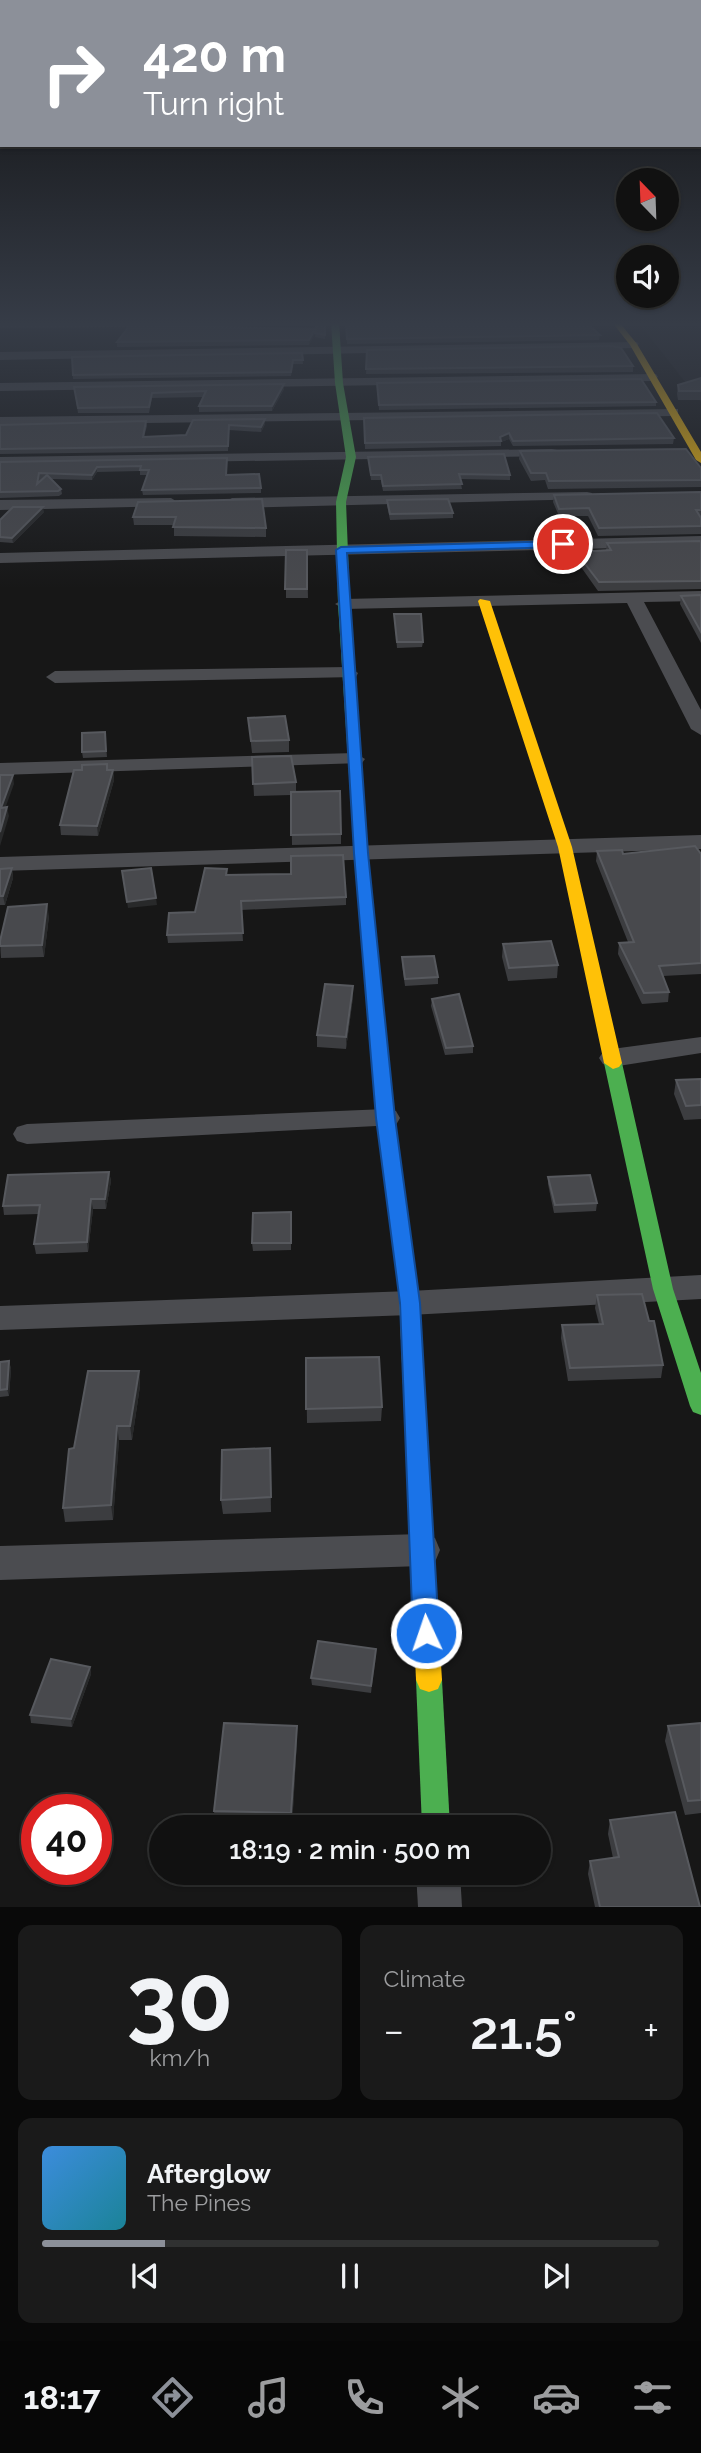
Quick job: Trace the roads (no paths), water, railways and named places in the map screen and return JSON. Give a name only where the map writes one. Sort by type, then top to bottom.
[{"type":"street","points":[[343,411],[351,457],[341,502],[344,604],[361,853],[386,1118],[410,1303],[435,1815]]},
{"type":"street","points":[[0,421],[673,412],[692,453]]},
{"type":"street","points":[[0,461],[571,452]]},
{"type":"street","points":[[219,503],[604,495]]},
{"type":"street","points":[[0,505],[191,503]]},
{"type":"street","points":[[0,558],[701,541]]},
{"type":"street","points":[[344,604],[701,596]]},
{"type":"street","points":[[633,598],[701,729]]},
{"type":"street","points":[[484,601],[565,847],[663,1289],[701,1406]]},
{"type":"street","points":[[55,677],[349,673]]},
{"type":"street","points":[[0,769],[355,759]]},
{"type":"street","points":[[0,864],[701,842]]},
{"type":"street","points":[[612,1058],[701,1045]]},
{"type":"street","points":[[27,1134],[386,1118]]},
{"type":"street","points":[[0,1318],[410,1303],[701,1287]]},
{"type":"street","points":[[0,1563],[422,1550]]},
{"type":"street","points":[[439,1885],[440,1907]]}]
